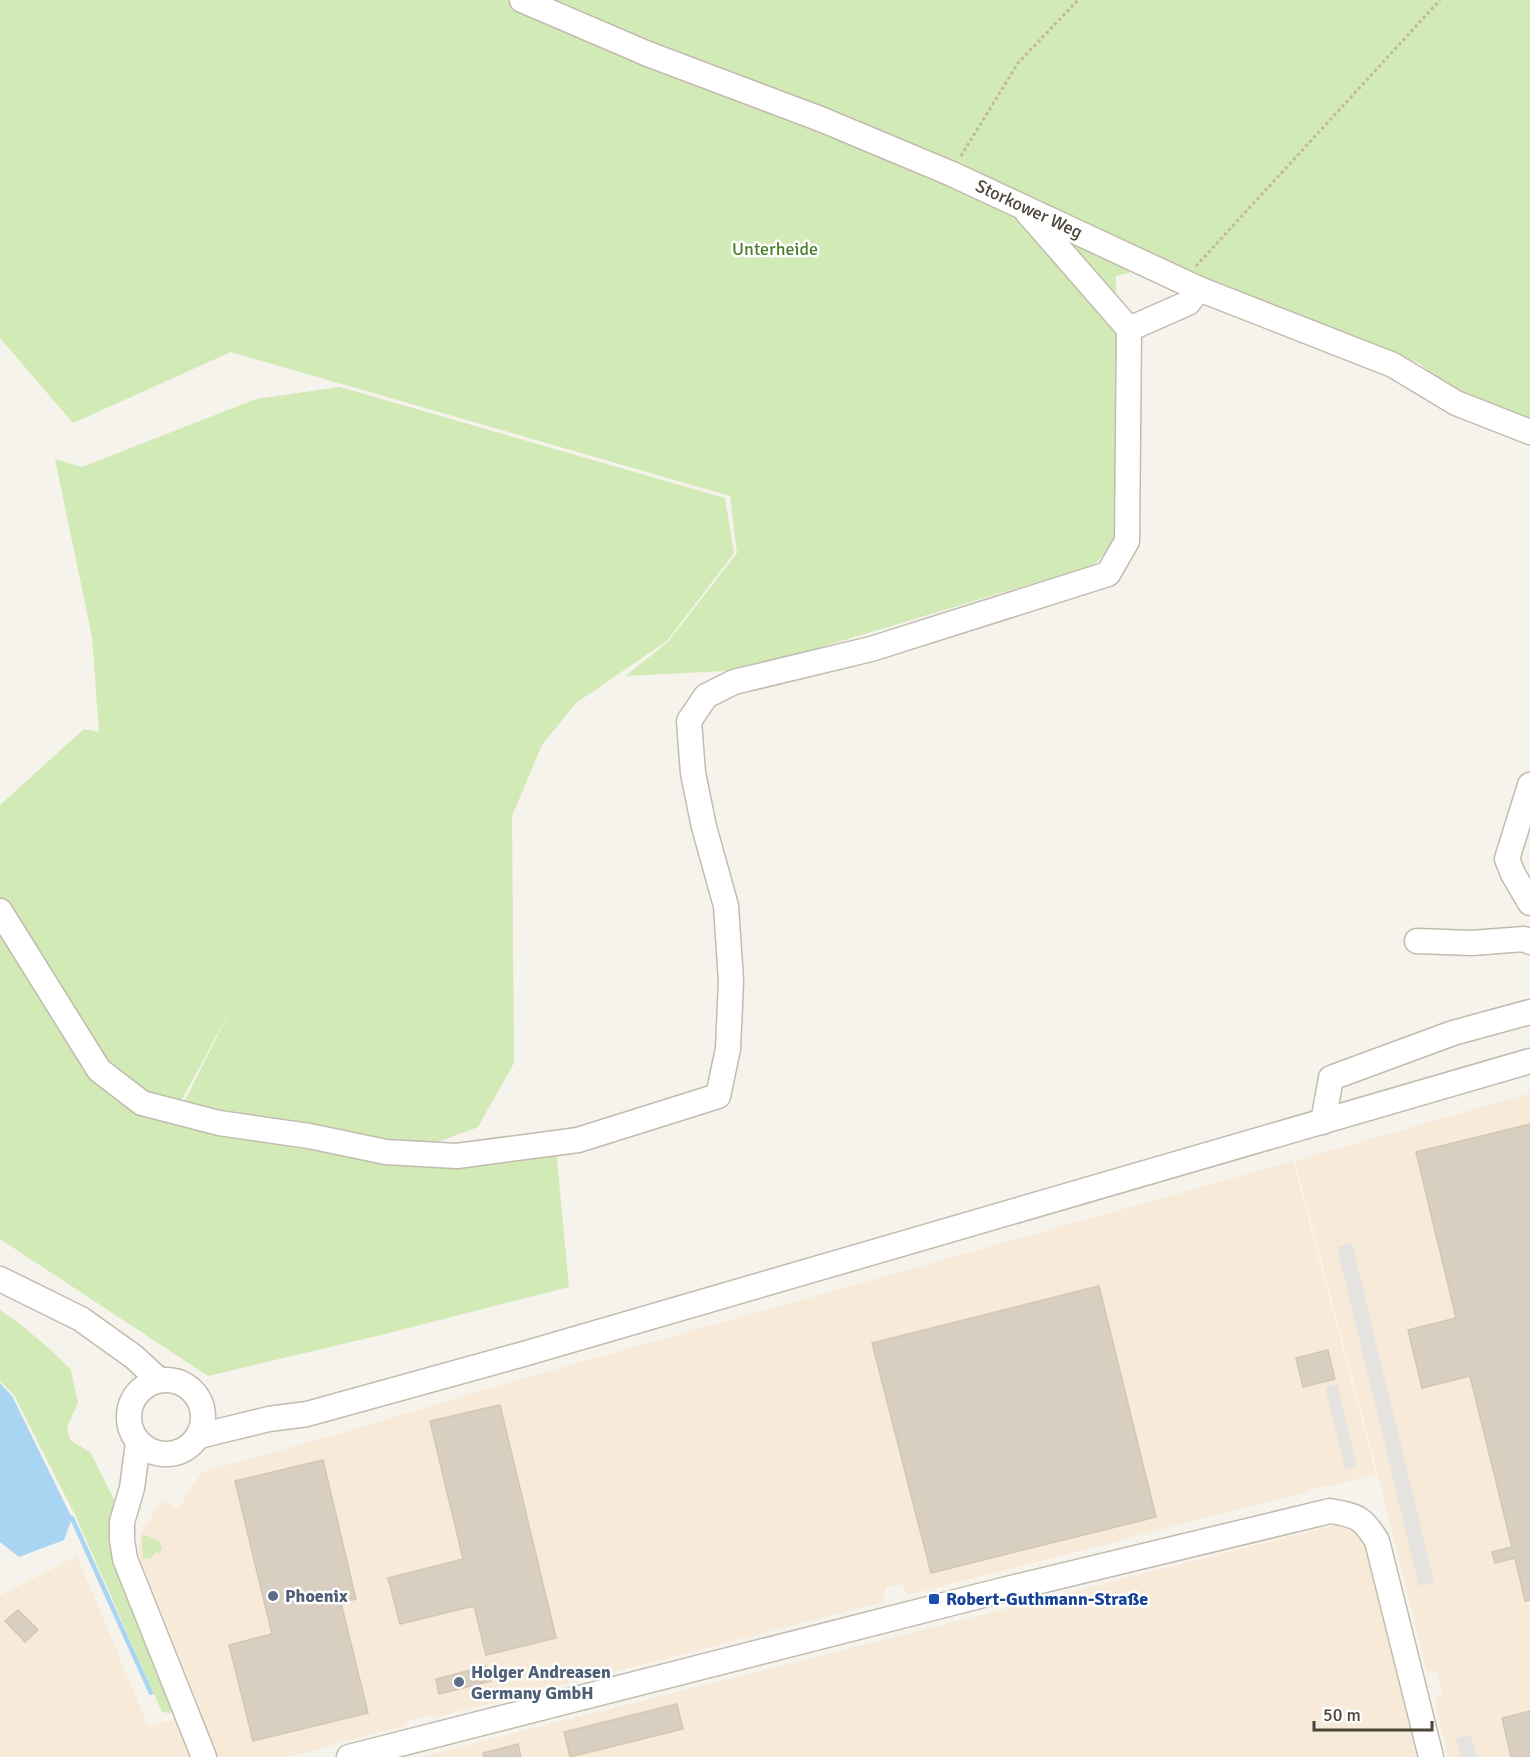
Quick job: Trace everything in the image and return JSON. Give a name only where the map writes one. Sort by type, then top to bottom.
[{"type":"street","name":"Storkower Weg","points":[[522,0],[648,54],[823,120],[952,174],[1191,285],[1393,365],[1456,403],[1530,432]]},
{"type":"street","points":[[0,911],[99,1070],[142,1103],[219,1123],[309,1136],[386,1152],[457,1156],[578,1140],[718,1096],[728,1049],[731,981],[727,917],[693,773],[689,721],[706,696],[734,682],[871,649],[1108,574],[1127,541],[1129,329],[1020,204]]},
{"type":"street","points":[[1129,329],[1188,303],[1191,285]]},
{"type":"street","points":[[1530,785],[1508,859],[1513,874],[1530,903]]},
{"type":"street","points":[[1417,941],[1472,943],[1524,939],[1530,942]]},
{"type":"street","points":[[1453,1034],[1530,994]]},
{"type":"street","points":[[1323,1122],[1331,1078],[1453,1034],[1530,1012]]},
{"type":"street","points":[[199,1436],[269,1419],[307,1414],[330,1408],[1530,1062]]},
{"type":"street","points":[[0,1279],[81,1319],[134,1357],[159,1380]]},
{"type":"street","points":[[100,1334],[131,1381],[135,1395]]},
{"type":"street","points":[[159,1380],[172,1380],[184,1384],[195,1393],[201,1403],[204,1421],[199,1436],[186,1450],[165,1455],[148,1451],[138,1443],[131,1433],[128,1421],[129,1409],[135,1395],[146,1385],[159,1380]]},
{"type":"street","points":[[201,1403],[213,1410],[269,1419]]},
{"type":"street","points":[[138,1443],[132,1488],[122,1522],[124,1559],[204,1757]]},
{"type":"street","points":[[132,1488],[165,1455]]},
{"type":"street","points":[[349,1757],[995,1592],[1330,1511],[1351,1514],[1367,1524],[1377,1541],[1431,1757]]},
{"type":"path","points":[[952,174],[1018,63],[1078,0]]},
{"type":"path","points":[[1191,285],[1440,0]]},
{"type":"shaded area","points":[[1530,1093],[1530,1757],[1448,1757],[1435,1699],[1443,1694],[1437,1671],[1427,1671],[1378,1474],[1295,1161]]},
{"type":"shaded area","points":[[1293,1161],[1376,1474],[909,1595],[901,1584],[886,1587],[883,1602],[598,1676],[594,1671],[581,1674],[578,1681],[433,1718],[431,1715],[407,1721],[406,1725],[287,1757],[0,1757],[0,1595],[77,1556],[149,1728],[200,1709],[141,1560],[138,1547],[140,1535],[162,1500],[178,1509],[202,1472],[332,1436],[504,1384]]},
{"type":"shaded area","points":[[1352,1243],[1434,1582],[1419,1586],[1337,1247]]},
{"type":"shaded area","points":[[1337,1384],[1357,1466],[1345,1469],[1325,1387]]},
{"type":"shaded area","points":[[1340,1524],[1352,1528],[1366,1542],[1416,1757],[420,1757]]},
{"type":"shaded area","points":[[1471,1735],[1477,1757],[1461,1757],[1456,1738]]},
{"type":"green space","name":"Unterheide","points":[[0,0],[1530,0],[1530,419],[1453,389],[1419,363],[1163,264],[1116,276],[1118,540],[1094,565],[745,670],[625,676],[668,642],[737,553],[730,496],[231,352],[73,423],[0,338]]},
{"type":"green space","points":[[340,387],[725,498],[734,553],[667,641],[576,703],[542,745],[512,816],[514,1063],[478,1127],[435,1143],[402,1141],[356,1136],[274,1118],[182,1106],[232,1007],[172,1118],[228,1135],[556,1149],[569,1287],[208,1376],[0,1239],[0,805],[84,729],[99,732],[92,637],[55,459],[82,467],[256,399]]},
{"type":"green space","points":[[0,1310],[52,1351],[71,1370],[78,1403],[67,1427],[70,1440],[90,1452],[119,1509],[110,1527],[114,1560],[173,1705],[170,1713],[162,1712],[76,1517],[14,1395],[0,1381]]},
{"type":"green space","points":[[146,1535],[159,1541],[162,1548],[159,1554],[156,1552],[151,1558],[143,1559],[142,1536]]},
{"type":"water","points":[[0,1383],[12,1396],[72,1518],[64,1540],[19,1557],[0,1542]]},
{"type":"building","points":[[1530,1124],[1530,1600],[1525,1601],[1515,1558],[1495,1563],[1492,1552],[1512,1547],[1470,1376],[1422,1388],[1408,1330],[1456,1318],[1416,1152]]},
{"type":"building","points":[[1099,1286],[1156,1517],[931,1573],[872,1343]]},
{"type":"building","points":[[1328,1350],[1335,1379],[1303,1387],[1296,1358]]},
{"type":"building","points":[[500,1405],[556,1638],[486,1655],[474,1606],[400,1624],[388,1578],[463,1559],[430,1421]]},
{"type":"building","points":[[323,1460],[356,1599],[341,1603],[368,1713],[253,1741],[229,1645],[272,1634],[235,1481]]},
{"type":"building","points":[[18,1610],[38,1630],[25,1642],[5,1621]]},
{"type":"building","points":[[487,1666],[491,1681],[439,1694],[436,1679]]},
{"type":"building","points":[[677,1704],[683,1729],[570,1757],[564,1732]]},
{"type":"building","points":[[1530,1711],[1530,1757],[1511,1757],[1502,1718]]},
{"type":"building","points":[[518,1744],[521,1757],[484,1757],[483,1753]]},
{"type":"waterway","points":[[72,1518],[151,1693]]},
{"type":"place","name":"Phoenix","points":[[273,1596]]},
{"type":"place","name":"Robert-Guthmann-Straße","points":[[934,1599]]},
{"type":"place","name":"Holger Andreasen Germany GmbH","points":[[459,1682]]}]
